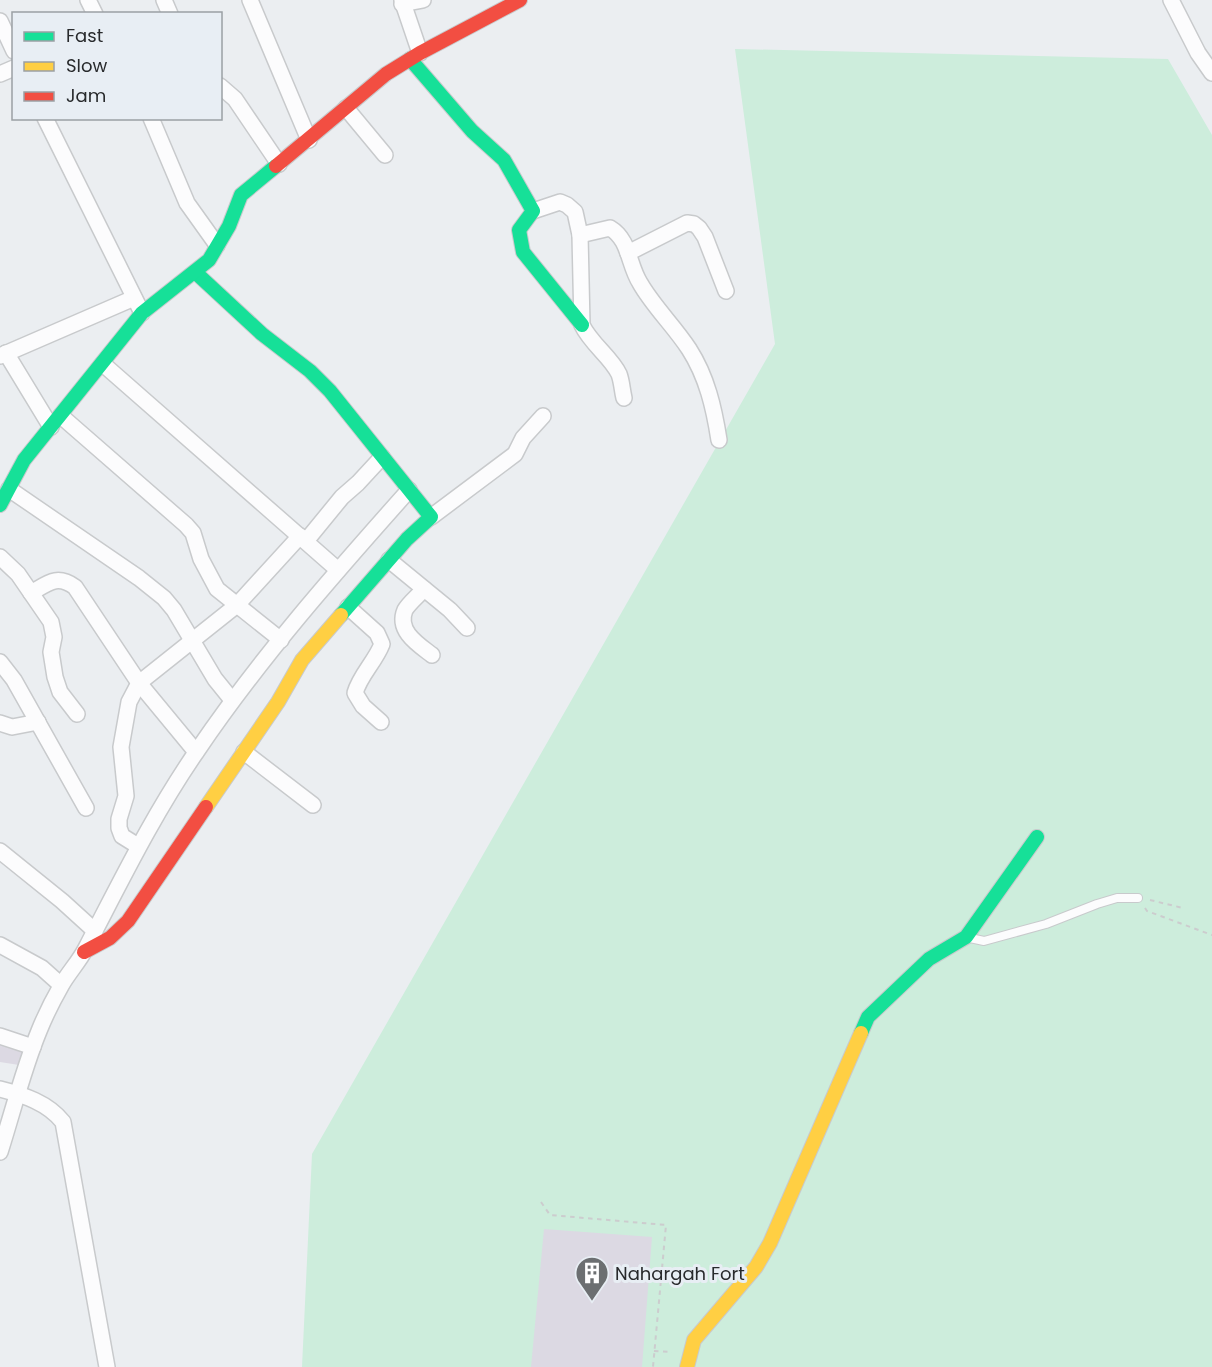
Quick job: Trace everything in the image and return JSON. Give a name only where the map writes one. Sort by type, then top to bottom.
[{"type":"street","points":[[250,0],[309,140]]},
{"type":"street","points":[[423,0],[402,2],[415,56],[472,131],[504,160],[533,211]]},
{"type":"street","points":[[0,505],[24,460],[142,313],[209,260],[228,226],[241,195],[386,74],[520,0]]},
{"type":"street","points":[[1171,0],[1198,53],[1212,73]]},
{"type":"street","points":[[0,21],[12,47]]},
{"type":"street","points":[[222,88],[235,99],[279,164]]},
{"type":"street","points":[[346,108],[385,155]]},
{"type":"street","points":[[46,120],[142,313]]},
{"type":"street","points":[[152,120],[183,195],[218,245]]},
{"type":"street","points":[[582,325],[580,235],[575,212],[560,202],[533,211],[519,230],[523,252],[582,325],[588,337],[612,363],[619,375],[624,398]]},
{"type":"street","points":[[628,253],[687,223],[694,224],[705,237],[726,291]]},
{"type":"street","points":[[580,235],[610,228],[620,233],[639,282],[690,350],[705,380],[714,405],[719,440]]},
{"type":"street","points":[[195,272],[262,334],[310,371],[323,384],[431,517]]},
{"type":"street","points":[[134,298],[3,354],[56,421],[186,525],[193,533],[206,569],[217,589],[281,640]]},
{"type":"street","points":[[103,364],[338,570]]},
{"type":"street","points":[[84,952],[110,938],[128,921],[278,702],[302,660],[407,539],[431,517],[515,454],[523,438],[543,416]]},
{"type":"street","points":[[138,846],[122,836],[119,819],[126,796],[121,747],[129,702],[140,683],[237,605],[382,457]]},
{"type":"street","points":[[9,489],[139,578],[164,598],[174,610],[215,679],[232,700]]},
{"type":"street","points":[[1,1144],[33,1047],[61,985],[84,952],[138,846],[196,752],[232,700],[338,570],[409,490]]},
{"type":"street","points":[[0,557],[18,574],[51,622],[54,637],[51,652],[55,677],[60,692],[77,714]]},
{"type":"street","points":[[389,560],[450,610],[467,628]]},
{"type":"street","points":[[31,593],[52,581],[66,580],[75,587],[140,683],[196,752]]},
{"type":"street","points":[[424,589],[406,609],[404,621],[407,632],[413,640],[432,656]]},
{"type":"street","points":[[348,607],[376,633],[382,644],[378,654],[358,681],[355,693],[363,706],[381,722]]},
{"type":"street","points":[[0,663],[14,680],[86,808]]},
{"type":"street","points":[[0,723],[12,727],[38,722]]},
{"type":"street","points":[[244,752],[313,806]]},
{"type":"street","points":[[687,1367],[694,1340],[756,1267],[770,1243],[868,1017],[929,959],[966,937],[1037,837]]},
{"type":"street","points":[[0,851],[95,931]]},
{"type":"street","points":[[0,945],[42,968],[61,985]]},
{"type":"street","points":[[0,1036],[33,1047]]},
{"type":"street","points":[[0,1089],[19,1094],[46,1106],[63,1122],[107,1367]]},
{"type":"lane","points":[[966,937],[984,941],[1046,924],[1117,898],[1138,898]]},
{"type":"path","points":[[1138,898],[1183,908]]},
{"type":"path","points":[[1138,898],[1147,910],[1212,935]]},
{"type":"path","points":[[541,1202],[550,1215],[666,1225],[653,1367]]},
{"type":"green space","points":[[735,49],[1168,59],[1212,135],[1212,1367],[302,1367],[312,1154],[775,344]]},
{"type":"building","points":[[0,1041],[23,1048],[19,1065],[0,1062]]},
{"type":"building","name":"Nahargah Fort","points":[[544,1229],[652,1237],[642,1367],[531,1367]]},
{"type":"traffic: fast","points":[[410,59],[472,131],[504,160],[533,211],[519,230],[523,252],[582,325]]},
{"type":"traffic: fast","points":[[0,505],[24,460],[142,313],[209,260],[229,226],[241,195],[276,166]]},
{"type":"traffic: fast","points":[[195,272],[262,334],[310,371],[330,391],[431,517],[407,539],[341,615]]},
{"type":"traffic: fast","points":[[861,1033],[868,1017],[929,959],[966,937],[1037,837]]},
{"type":"traffic: slow","points":[[206,807],[278,702],[302,660],[341,615]]},
{"type":"traffic: slow","points":[[687,1367],[694,1340],[756,1267],[770,1243],[861,1033]]},
{"type":"traffic: jam","points":[[276,166],[386,74],[420,53],[520,0]]},
{"type":"traffic: jam","points":[[84,952],[110,938],[128,921],[206,807]]},
{"type":"place","name":"Nahargah Fort","points":[[592,1302]]}]
